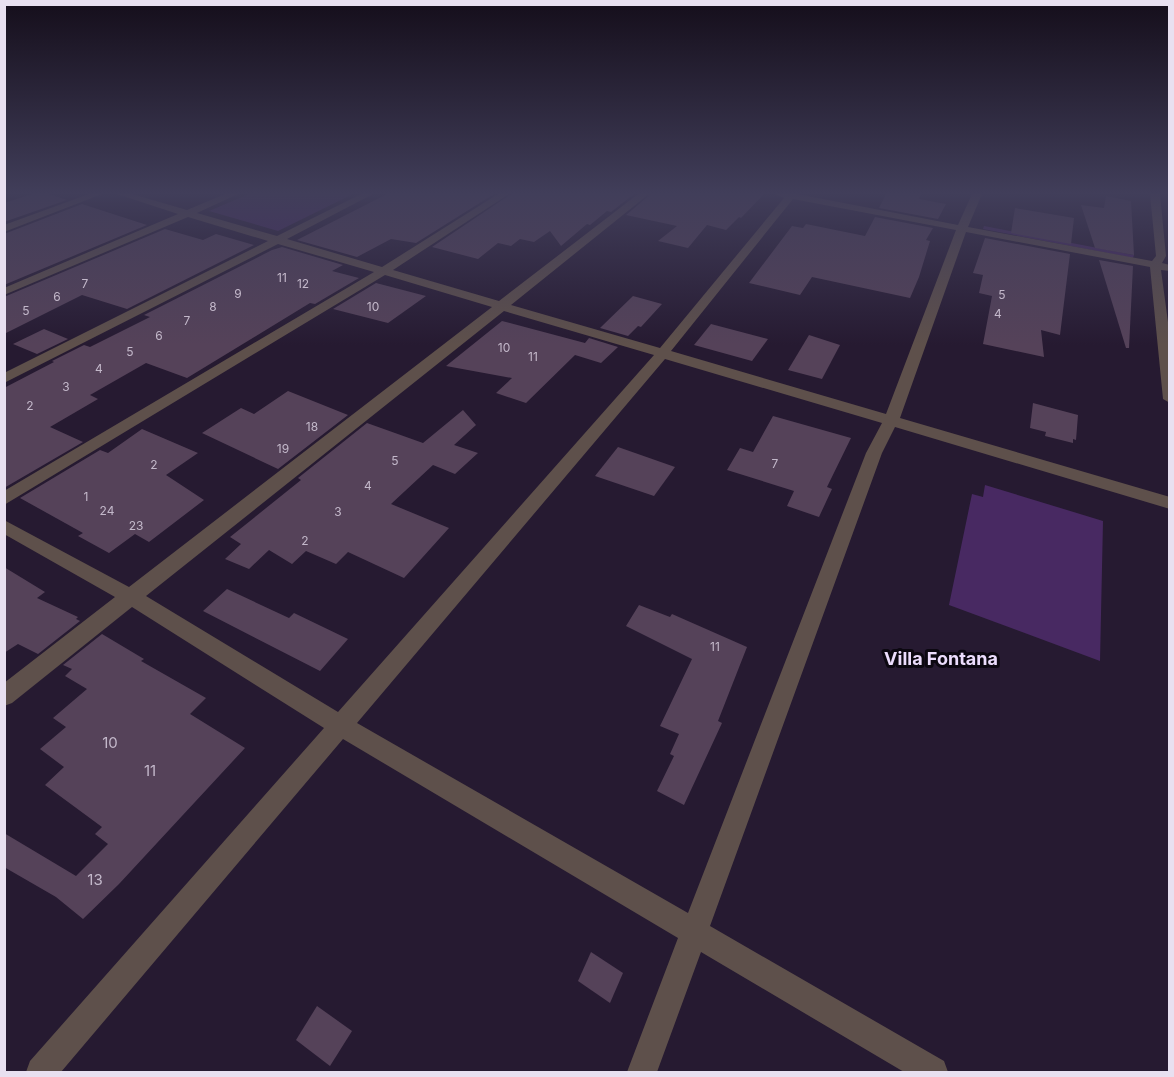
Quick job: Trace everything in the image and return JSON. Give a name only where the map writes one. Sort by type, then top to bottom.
[{"type":"street","points":[[4,292],[115,244]]},
{"type":"street","points":[[4,379],[270,244]]},
{"type":"street","points":[[286,244],[504,305],[1170,503]]},
{"type":"street","points":[[4,500],[425,244]]},
{"type":"street","points":[[4,696],[581,244]]},
{"type":"street","points":[[41,1072],[663,352],[748,244]]},
{"type":"street","points":[[642,1072],[874,453],[892,419],[957,244]]},
{"type":"street","points":[[1075,244],[1162,260],[1170,268]]},
{"type":"street","points":[[1160,244],[1170,399]]},
{"type":"street","points":[[4,526],[131,597],[340,726],[933,1072]]},
{"type":"shaded area","points":[[1062,244],[1078,244],[1134,255],[1133,258]]},
{"type":"shaded area","points":[[985,485],[1103,521],[1100,661],[949,605],[972,494],[983,497]]},
{"type":"building","points":[[4,244],[101,244],[4,285]]},
{"type":"building","points":[[129,244],[254,245],[127,309],[82,295],[4,334],[4,297]]},
{"type":"building","points":[[312,244],[381,244],[357,257]]},
{"type":"building","points":[[436,244],[496,244],[478,259],[432,247]]},
{"type":"building","points":[[672,244],[691,244],[688,248]]},
{"type":"building","points":[[778,244],[929,244],[910,298],[812,277],[800,295],[749,283]]},
{"type":"building","points":[[983,244],[1018,244],[1070,254],[1060,335],[1041,330],[1044,357],[983,344],[992,296],[979,293],[983,275],[973,273]]},
{"type":"building","points":[[1094,244],[1133,244],[1134,255],[1095,248]]},
{"type":"building","points":[[282,247],[343,265],[332,271],[359,278],[315,304],[310,303],[187,378],[146,363],[90,395],[98,399],[50,427],[83,442],[4,488],[4,388],[84,345],[90,347],[150,317],[144,315]]},
{"type":"building","points":[[1099,260],[1133,266],[1129,348],[1126,348]]},
{"type":"building","points":[[376,283],[426,296],[388,323],[333,309]]},
{"type":"building","points":[[633,296],[662,304],[641,327],[638,326],[628,336],[600,328]]},
{"type":"building","points":[[502,321],[585,343],[589,338],[618,347],[601,363],[575,355],[526,403],[496,393],[512,378],[446,366]]},
{"type":"building","points":[[711,324],[768,339],[752,361],[694,345]]},
{"type":"building","points":[[44,329],[68,339],[37,354],[13,344]]},
{"type":"building","points":[[809,335],[840,345],[822,379],[788,370]]},
{"type":"building","points":[[288,391],[348,415],[278,469],[202,433],[241,408],[254,414]]},
{"type":"building","points":[[1033,403],[1078,415],[1076,440],[1073,439],[1073,443],[1045,436],[1046,432],[1030,428]]},
{"type":"building","points":[[463,410],[476,425],[454,445],[478,453],[455,474],[433,465],[391,504],[449,528],[404,578],[348,552],[336,564],[306,551],[292,564],[269,550],[249,569],[225,559],[241,544],[230,537],[301,480],[298,478],[367,423],[423,443]]},
{"type":"building","points":[[773,416],[851,438],[827,487],[832,489],[819,517],[787,506],[794,491],[727,470],[740,448],[753,452]]},
{"type":"building","points":[[142,429],[198,453],[166,475],[204,500],[149,542],[135,534],[109,553],[78,536],[83,533],[20,498],[100,450],[108,453]]},
{"type":"building","points":[[618,447],[675,467],[654,496],[595,476]]},
{"type":"building","points":[[4,567],[45,592],[37,598],[78,617],[76,619],[80,621],[38,654],[18,644],[4,653]]},
{"type":"building","points":[[227,589],[289,618],[294,613],[348,639],[320,671],[203,611]]},
{"type":"building","points":[[639,605],[670,617],[672,614],[747,647],[718,721],[722,723],[684,805],[657,791],[674,756],[670,754],[679,734],[660,726],[692,659],[626,626]]},
{"type":"building","points":[[102,634],[144,659],[141,661],[206,698],[190,714],[245,748],[119,884],[83,919],[56,897],[4,867],[4,833],[76,876],[108,844],[95,834],[102,827],[45,785],[64,767],[40,749],[66,727],[53,718],[87,689],[65,676],[72,669],[63,665]]},
{"type":"building","points":[[591,952],[623,973],[610,1003],[578,981]]},
{"type":"building","points":[[317,1006],[352,1031],[330,1066],[296,1040]]},
{"type":"district","name":"Villa Fontana","points":[[941,659]]}]
